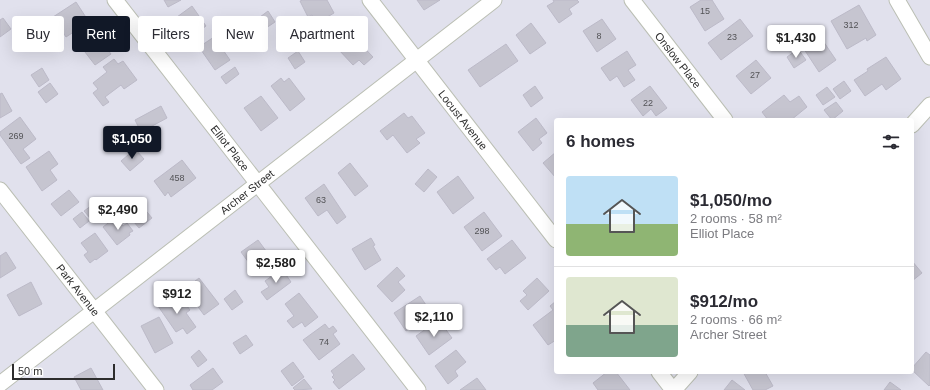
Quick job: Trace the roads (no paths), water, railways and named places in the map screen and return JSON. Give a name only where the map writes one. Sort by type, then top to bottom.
[{"type":"street","name":"Elliot Place","points":[[115,0],[418,390]]},
{"type":"street","name":"Locust Avenue","points":[[370,0],[554,237]]},
{"type":"street","name":"Archer Street","points":[[0,384],[494,0]]},
{"type":"street","name":"Onslow Place","points":[[632,0],[723,118]]},
{"type":"street","points":[[897,0],[930,57]]},
{"type":"street","points":[[914,124],[930,105]]},
{"type":"street","name":"Park Avenue","points":[[0,190],[156,390]]},
{"type":"street","points":[[661,374],[673,390],[688,374]]}]
